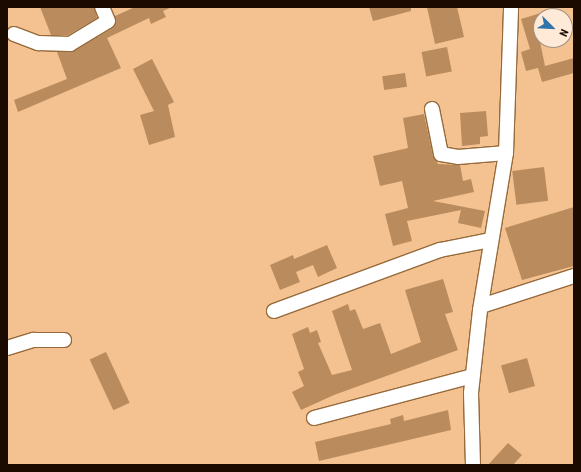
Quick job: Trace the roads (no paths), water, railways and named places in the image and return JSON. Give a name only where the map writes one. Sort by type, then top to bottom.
[{"type":"street","points":[[14,34],[38,43],[70,44],[108,21],[102,7]]},
{"type":"street","points":[[473,465],[473,376],[481,306],[506,153],[511,7]]},
{"type":"street","points":[[432,109],[441,154],[458,157],[506,153]]},
{"type":"street","points":[[274,311],[440,250],[491,240]]},
{"type":"street","points":[[481,306],[574,276]]},
{"type":"street","points":[[7,348],[34,340],[64,340]]},
{"type":"street","points":[[314,418],[473,376]]}]
